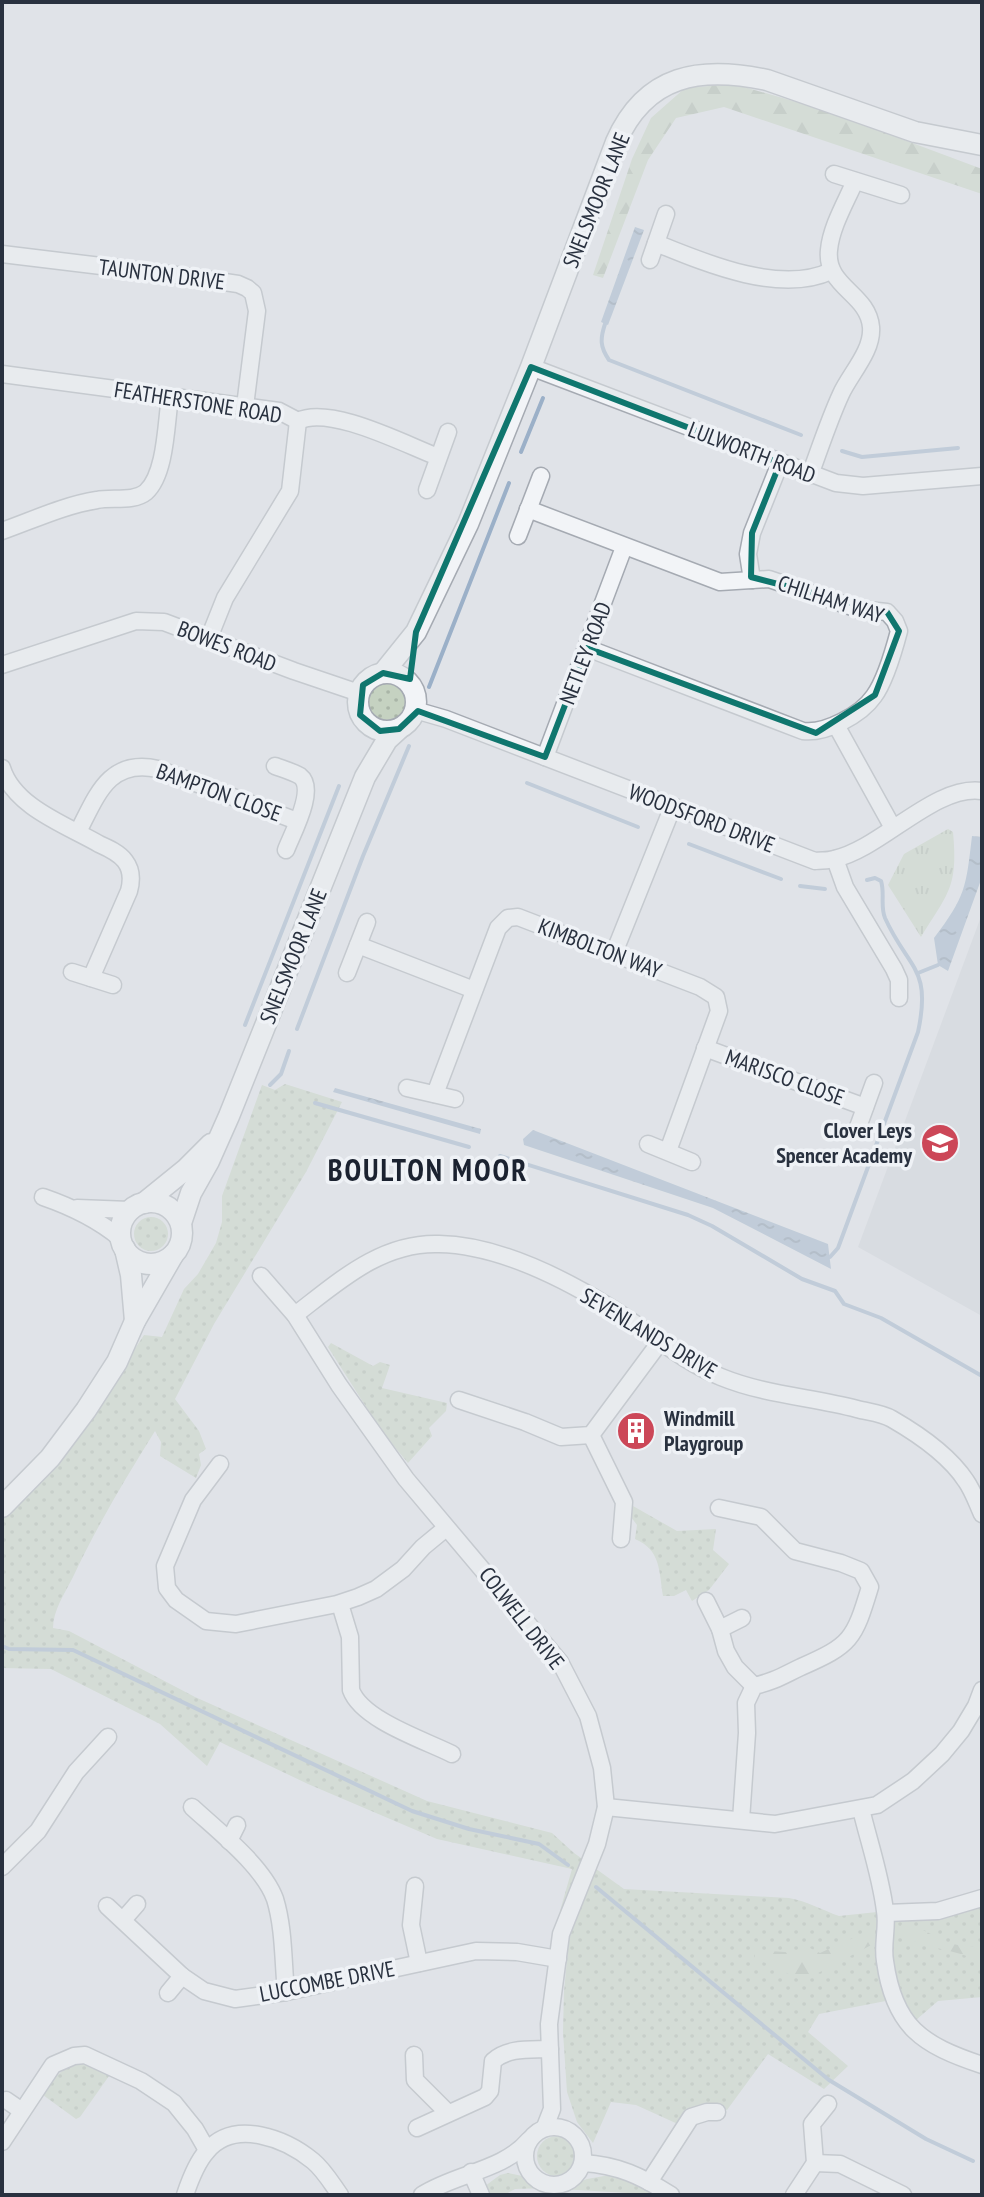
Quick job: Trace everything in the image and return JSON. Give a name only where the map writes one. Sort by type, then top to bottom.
[{"type":"street","name":"SNELSMOOR LANE","points":[[383,673],[416,632],[468,524],[621,131],[644,101],[677,80],[712,72],[767,80],[915,132],[982,145]]},
{"type":"street","points":[[834,174],[901,195]]},
{"type":"street","points":[[810,475],[840,396],[871,335],[865,307],[839,283],[831,271],[828,255],[830,242],[855,181]]},
{"type":"street","points":[[650,260],[666,214]]},
{"type":"street","points":[[656,243],[719,267],[760,276],[808,279],[831,271]]},
{"type":"street","name":"TAUNTON DRIVE","points":[[2,254],[184,276],[247,288],[253,293],[257,311],[245,406]]},
{"type":"street","name":"LULWORTH ROAD","points":[[531,367],[836,483],[863,486],[982,476]]},
{"type":"street","name":"FEATHERSTONE ROAD","points":[[2,374],[279,411],[298,421],[290,491],[225,598],[209,638]]},
{"type":"street","points":[[2,531],[93,500],[134,498],[145,493],[158,475],[170,397]]},
{"type":"street","points":[[298,421],[319,415],[338,418],[438,457]]},
{"type":"street","points":[[427,490],[448,432]]},
{"type":"street","points":[[752,580],[748,554],[752,533],[780,463]]},
{"type":"street","points":[[518,536],[541,476]]},
{"type":"street","name":"CHILHAM WAY","points":[[528,509],[720,582],[769,579],[858,609],[887,612],[899,631],[875,695],[868,704],[836,725],[816,733],[803,731],[587,648]]},
{"type":"street","name":"NETLEY ROAD","points":[[545,757],[624,547]]},
{"type":"street","name":"BOWES ROAD","points":[[2,665],[136,621],[164,622],[359,693]]},
{"type":"street","name":"SNELSMOOR LANE","points":[[413,688],[416,632]]},
{"type":"street","points":[[383,673],[400,676],[413,688],[417,703],[415,710],[412,718],[399,729],[380,731],[365,721],[358,707],[359,693],[368,679],[383,673]]},
{"type":"street","name":"WOODSFORD DRIVE","points":[[415,710],[446,719],[815,861],[835,859]]},
{"type":"street","name":"SNELSMOOR LANE","points":[[365,721],[368,750],[365,777]]},
{"type":"street","points":[[836,725],[893,828]]},
{"type":"street","name":"SNELSMOOR LANE","points":[[181,1223],[365,777],[387,740],[399,729]]},
{"type":"street","name":"BAMPTON CLOSE","points":[[78,832],[109,778],[126,768],[141,765],[297,821]]},
{"type":"street","name":"BAMPTON CLOSE","points":[[275,766],[299,776],[306,783],[304,804],[286,850]]},
{"type":"street","points":[[2,768],[15,792],[30,805],[119,855],[128,866],[131,877],[129,891],[91,978]]},
{"type":"street","points":[[899,998],[899,980],[894,969],[845,887],[835,859],[867,846],[955,793],[981,790],[982,773]]},
{"type":"street","points":[[614,953],[673,806]]},
{"type":"street","name":"KIMBOLTON WAY","points":[[435,1094],[498,928],[510,918],[518,917],[700,987],[716,997],[719,1011],[668,1151]]},
{"type":"street","points":[[347,973],[367,922]]},
{"type":"street","points":[[358,945],[474,990]]},
{"type":"street","points":[[72,972],[113,985]]},
{"type":"street","name":"MARISCO CLOSE","points":[[705,1048],[865,1107]]},
{"type":"street","name":"MARISCO CLOSE","points":[[858,1127],[874,1083]]},
{"type":"street","points":[[407,1088],[455,1099]]},
{"type":"street","name":"SNELSMOOR LANE","points":[[137,1207],[186,1169],[219,1135]]},
{"type":"street","points":[[648,1144],[692,1162]]},
{"type":"street","points":[[43,1197],[75,1208],[107,1227],[142,1263],[153,1264],[173,1255]]},
{"type":"street","points":[[2,1507],[50,1458],[86,1410],[117,1362],[135,1321],[181,1240],[181,1223],[170,1209],[153,1202],[137,1207],[75,1208]]},
{"type":"street","points":[[135,1321],[131,1275],[122,1244],[122,1223],[137,1207]]},
{"type":"street","name":"SEVENLANDS DRIVE","points":[[295,1315],[334,1282],[385,1254],[417,1245],[460,1245],[543,1271],[609,1306],[681,1357],[714,1373],[756,1388],[889,1417],[937,1450],[966,1481],[982,1514]]},
{"type":"street","name":"COLWELL DRIVE","points":[[261,1276],[295,1315],[374,1436],[446,1528],[560,1662],[588,1716],[602,1768],[606,1807],[597,1844],[561,1934],[549,2024],[552,2109],[546,2130]]},
{"type":"street","points":[[459,1400],[561,1437],[591,1435],[660,1342]]},
{"type":"street","points":[[591,1435],[624,1502],[621,1539]]},
{"type":"street","points":[[220,1464],[193,1500],[165,1566],[167,1588],[176,1600],[206,1621],[227,1624],[340,1604],[376,1589],[403,1569],[446,1528]]},
{"type":"street","points":[[719,1508],[761,1517],[795,1551],[861,1571],[870,1587],[858,1625],[846,1643],[822,1660],[778,1680],[754,1686]]},
{"type":"street","points":[[706,1601],[735,1667],[754,1686]]},
{"type":"street","points":[[340,1604],[350,1637],[351,1690],[354,1697],[376,1717],[452,1754]]},
{"type":"street","points":[[720,1629],[742,1618]]},
{"type":"street","points":[[741,1820],[746,1703],[754,1686]]},
{"type":"street","points":[[606,1807],[775,1824],[877,1805],[904,1788],[942,1754],[971,1715],[982,1690]]},
{"type":"street","points":[[2,1866],[38,1831],[76,1772],[108,1737]]},
{"type":"street","points":[[192,1807],[266,1881],[274,1896],[286,1992]]},
{"type":"street","points":[[861,1809],[886,1913],[884,1959],[893,1998],[907,2025],[930,2043],[982,2065]]},
{"type":"street","points":[[229,1841],[237,1825]]},
{"type":"street","points":[[415,1886],[411,1925],[419,1963]]},
{"type":"street","points":[[886,1913],[938,1911],[982,1898]]},
{"type":"street","points":[[123,1920],[137,1904]]},
{"type":"street","name":"LUCCOMBE DRIVE","points":[[107,1906],[182,1976],[204,1991],[235,1999],[286,1992],[476,1951],[517,1952],[558,1959]]},
{"type":"street","points":[[168,1993],[182,1976]]},
{"type":"street","points":[[417,2128],[485,2097],[490,2091],[493,2061],[499,2055],[550,2049]]},
{"type":"street","points":[[2,2142],[53,2065],[85,2055],[141,2081],[174,2103],[207,2150]]},
{"type":"street","points":[[414,2055],[415,2080],[448,2113]]},
{"type":"street","points":[[6,2100],[22,2111]]},
{"type":"street","points":[[794,2195],[815,2163],[812,2124],[828,2104]]},
{"type":"street","points":[[649,2182],[691,2117],[717,2112]]},
{"type":"street","points":[[491,2167],[528,2171],[541,2182],[556,2185],[575,2177],[583,2163],[584,2151],[577,2137],[546,2130]]},
{"type":"street","points":[[422,2195],[445,2181],[491,2167],[519,2153],[546,2130]]},
{"type":"street","points":[[528,2171],[526,2147],[546,2130]]},
{"type":"street","points":[[185,2195],[207,2150],[222,2140],[243,2135],[268,2135],[293,2146],[316,2163],[340,2195]]},
{"type":"street","points":[[583,2163],[608,2165],[671,2195]]},
{"type":"street","points":[[815,2163],[840,2164],[898,2194]]},
{"type":"street","points":[[471,2172],[481,2195]]},
{"type":"highlighted area","points":[[531,367],[780,463],[752,533],[751,577],[887,612],[899,631],[875,695],[816,733],[587,648],[545,757],[418,711],[399,729],[380,731],[360,715],[363,685],[383,673],[410,679],[416,632]]},
{"type":"shaded area","name":"Clover Leys Spencer Academy","points":[[982,914],[982,1316],[858,1247]]},
{"type":"green space","points":[[734,84],[824,110],[982,169],[982,194],[724,107],[676,118],[648,160],[603,278],[593,275],[632,159],[651,118],[685,88]]},
{"type":"green space","points":[[387,683],[401,688],[406,702],[401,716],[387,721],[373,716],[368,702],[373,688]]},
{"type":"green space","points":[[948,829],[953,832],[952,878],[945,899],[921,937],[888,885],[904,854]]},
{"type":"green space","points":[[285,1084],[342,1102],[306,1172],[214,1324],[175,1399],[199,1431],[206,1449],[199,1454],[201,1465],[196,1478],[160,1456],[161,1442],[155,1431],[92,1539],[60,1602],[53,1628],[69,1631],[195,1697],[427,1801],[552,1833],[624,1889],[789,1898],[839,1916],[982,1901],[982,1997],[938,2001],[916,2020],[901,1998],[819,2014],[808,2032],[848,2066],[824,2089],[768,2054],[727,2110],[716,2108],[680,2125],[636,2105],[611,2102],[593,2143],[577,2122],[567,2092],[564,1991],[569,1939],[579,1909],[560,1911],[572,1869],[437,1839],[308,1784],[220,1742],[207,1766],[160,1724],[51,1669],[2,1668],[2,1521],[77,1431],[144,1335],[162,1337],[184,1289],[198,1274],[216,1243],[222,1222],[222,1196],[262,1085],[275,1090]]},
{"type":"green space","points":[[151,1217],[163,1222],[168,1234],[163,1246],[151,1251],[139,1246],[134,1234],[139,1222]]},
{"type":"green space","points":[[331,1343],[373,1366],[380,1362],[390,1365],[382,1388],[447,1403],[446,1411],[429,1428],[432,1436],[408,1463],[382,1432],[328,1347]]},
{"type":"green space","points":[[633,1506],[677,1531],[716,1529],[713,1550],[729,1564],[709,1590],[692,1601],[686,1590],[674,1596],[663,1596],[654,1555],[635,1539],[637,1525],[629,1507]]},
{"type":"green space","points":[[905,1923],[949,1943],[982,1946],[982,1964],[965,1955],[908,1939],[901,1925]]},
{"type":"green space","points":[[875,1928],[875,1943],[803,1981],[755,1958],[755,1950],[799,1953],[810,1948],[820,1953]]},
{"type":"green space","points":[[82,2063],[91,2064],[109,2076],[76,2119],[43,2095],[58,2074]]},
{"type":"green space","points":[[557,2136],[571,2142],[577,2156],[571,2170],[557,2176],[543,2170],[537,2156],[543,2142]]},
{"type":"green space","points":[[508,2173],[527,2177],[547,2188],[515,2189],[504,2195],[484,2195],[481,2189]]},
{"type":"green space","points":[[610,2175],[628,2178],[661,2195],[561,2189],[587,2179]]},
{"type":"water","points":[[635,227],[644,230],[608,325],[601,322]]},
{"type":"water","points":[[972,836],[982,837],[982,877],[948,971],[938,965],[934,938],[959,901]]},
{"type":"water","points":[[335,1088],[481,1129],[480,1134],[333,1092]]},
{"type":"water","points":[[533,1130],[828,1244],[831,1269],[713,1208],[524,1145],[523,1139]]},
{"type":"waterway","points":[[605,324],[602,343],[609,360],[801,435]]},
{"type":"waterway","points":[[521,452],[543,398]]},
{"type":"waterway","points":[[842,451],[862,457],[958,448]]},
{"type":"waterway","points":[[429,687],[509,483]]},
{"type":"waterway","points":[[297,1029],[409,746]]},
{"type":"waterway","points":[[527,783],[638,827]]},
{"type":"waterway","points":[[245,1025],[339,786]]},
{"type":"waterway","points":[[689,844],[781,879]]},
{"type":"waterway","points":[[830,1257],[838,1248],[918,1032],[922,1011],[920,981],[885,918],[881,881],[875,878],[867,880]]},
{"type":"waterway","points":[[800,886],[825,889]]},
{"type":"waterway","points":[[918,973],[938,965]]},
{"type":"waterway","points":[[270,1085],[281,1074],[289,1051]]},
{"type":"waterway","points":[[315,1103],[469,1147]]},
{"type":"waterway","points":[[500,1156],[688,1215],[802,1279],[835,1291],[844,1304],[881,1318],[982,1376]]},
{"type":"waterway","points":[[2,1646],[9,1649],[73,1650],[412,1811],[469,1829],[539,1844],[568,1865]]},
{"type":"waterway","points":[[596,1887],[829,2080],[926,2139],[973,2161]]},
{"type":"place","name":"Clover Leys Spencer Academy","points":[[940,1143]]},
{"type":"place","name":"Windmill Playgroup","points":[[636,1431]]},
{"type":"district","name":"BOULTON MOOR","points":[[428,1171]]}]
